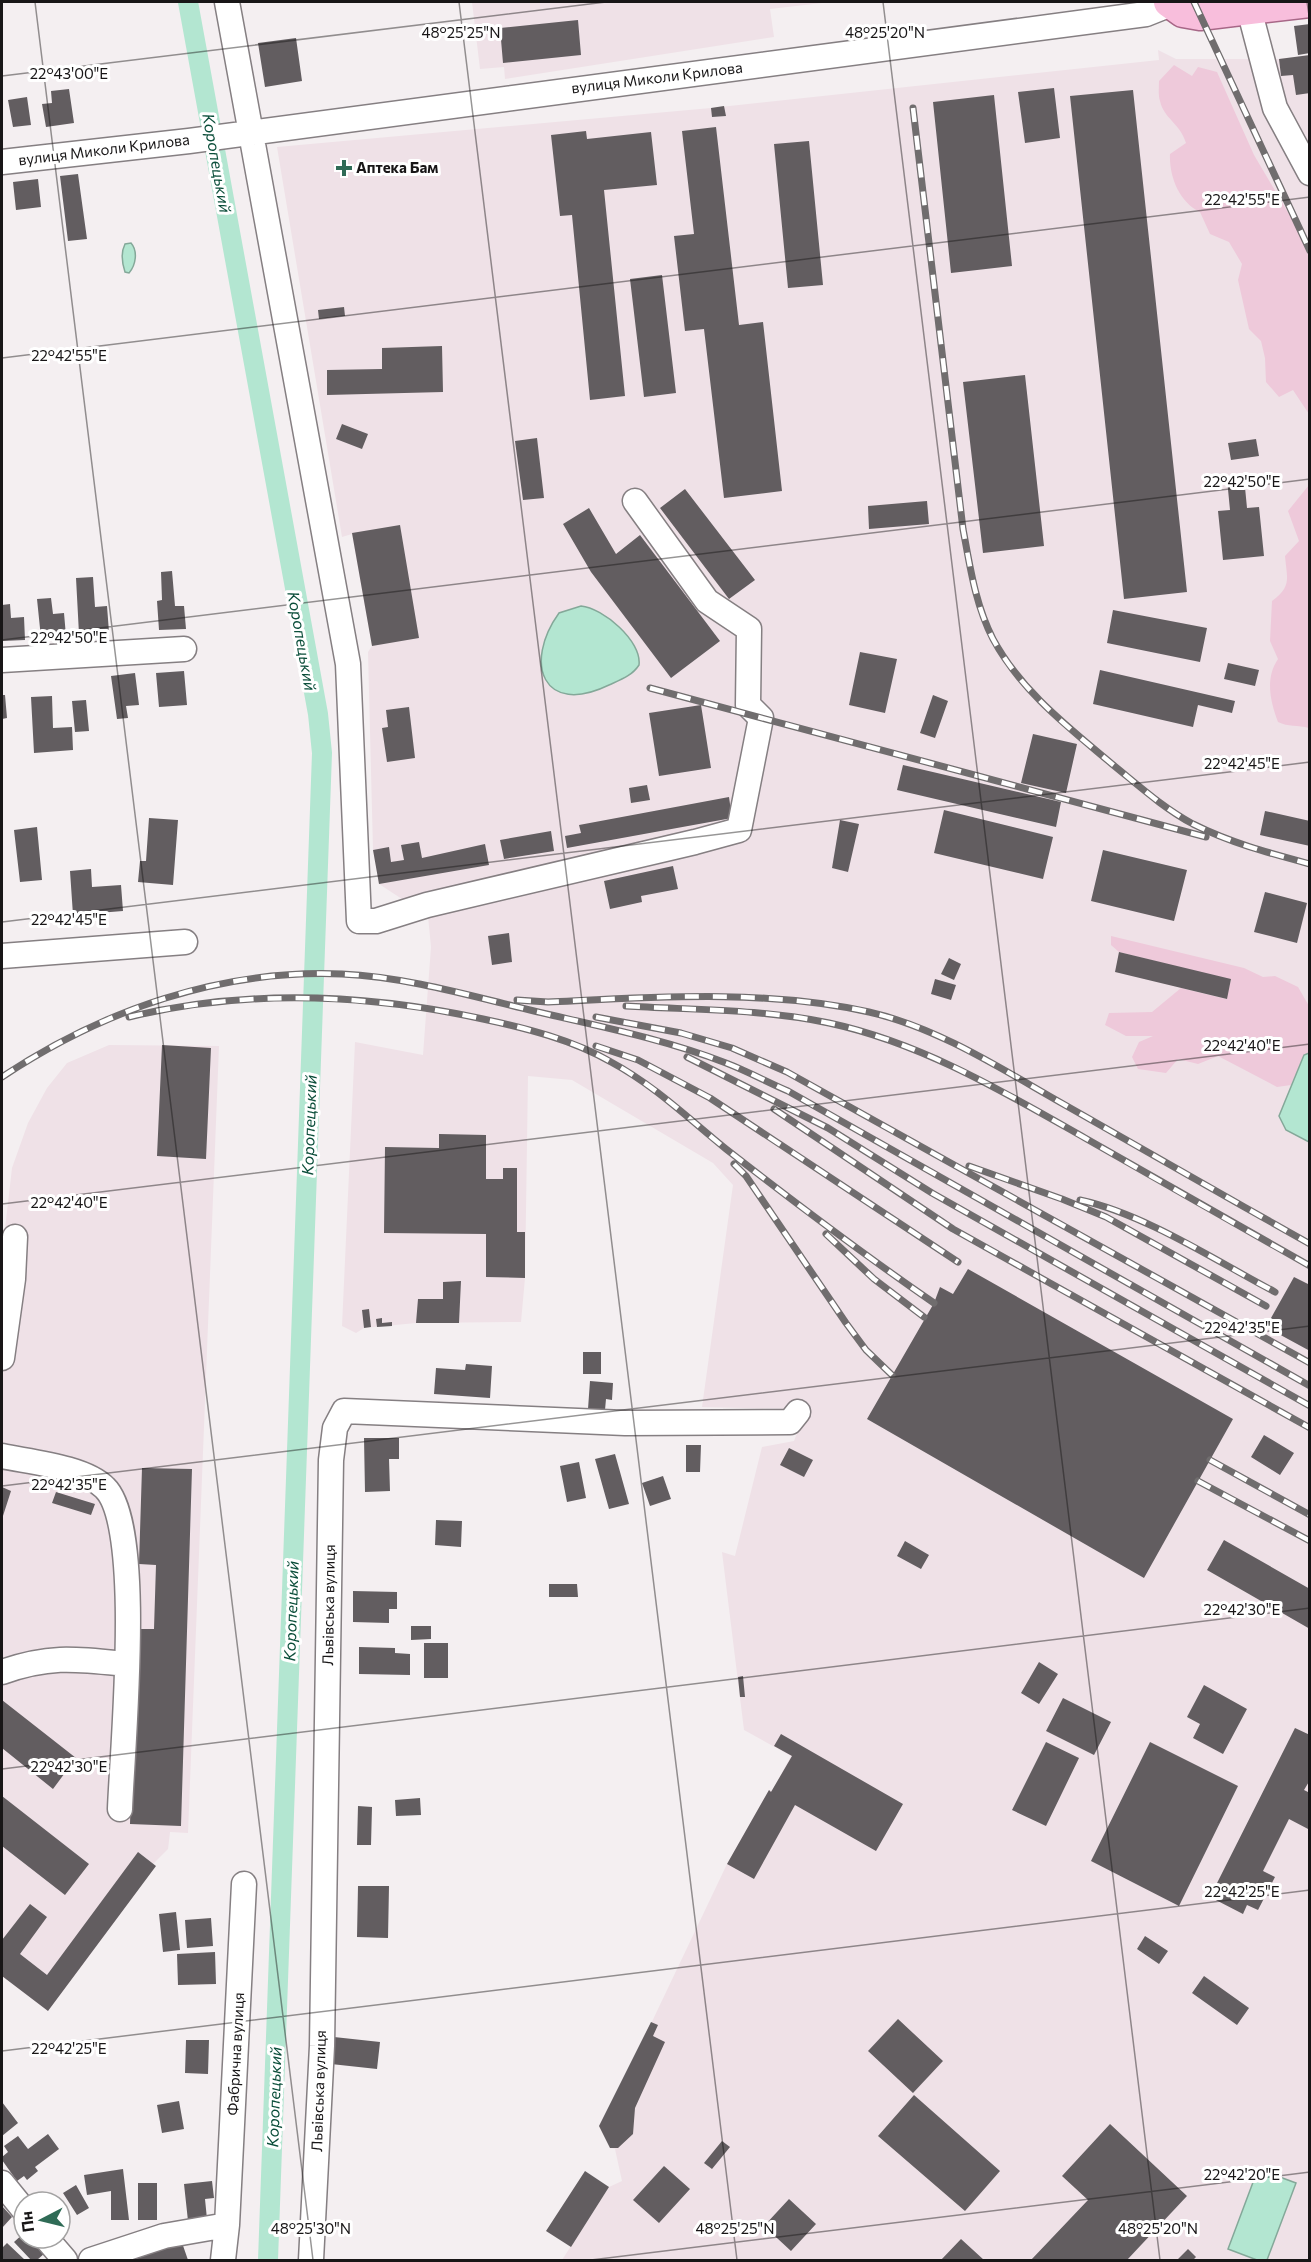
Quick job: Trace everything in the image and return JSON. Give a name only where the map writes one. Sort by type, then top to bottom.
[{"type":"main road","name":"вулиця Миколи Крилова","points":[[1170,3],[1183,12],[1200,15],[1310,2]]},
{"type":"street","points":[[228,2],[242,133],[348,664],[359,921],[376,921],[427,905],[739,830],[761,718],[748,705],[749,629],[707,601],[635,501]]},
{"type":"street","name":"вулиця Миколи Крилова","points":[[2,162],[189,141],[1146,14],[1170,3]]},
{"type":"street","points":[[1249,9],[1275,108],[1310,173]]},
{"type":"street","points":[[2,660],[184,649]]},
{"type":"street","points":[[2,956],[185,942]]},
{"type":"street","points":[[2,1358],[13,1279],[15,1237]]},
{"type":"street","name":"Львівська вулиця","points":[[311,2260],[322,2046],[331,1460],[335,1428],[344,1411],[625,1423],[765,1424],[790,1422],[798,1412]]},
{"type":"street","points":[[2,1456],[87,1476],[106,1488],[116,1509],[124,1541],[128,1585],[120,1809]]},
{"type":"street","points":[[2,1672],[33,1661],[69,1658],[126,1664]]},
{"type":"street","name":"Фабрична вулиця","points":[[223,2260],[227,2225],[244,1884]]},
{"type":"street","points":[[2,2183],[12,2195]]},
{"type":"street","points":[[91,2260],[164,2236],[227,2225]]},
{"type":"shaded area","points":[[472,2],[831,2],[770,9],[774,37],[505,79],[504,67],[480,69]]},
{"type":"shaded area","points":[[1158,50],[1176,59],[1279,59],[1309,55],[1309,2260],[562,2260],[609,2187],[622,2181],[615,2149],[610,2148],[599,2126],[638,2051],[727,1864],[791,1756],[744,1730],[722,1552],[735,1556],[762,1447],[794,1441],[804,1415],[792,1409],[702,1407],[733,1185],[713,1163],[572,1080],[528,1076],[525,1278],[521,1322],[416,1323],[364,1328],[356,1333],[342,1326],[355,1042],[423,1055],[431,947],[428,916],[379,884],[373,850],[368,652],[372,646],[352,534],[342,537],[277,147],[711,108],[1159,60]]},
{"type":"shaded area","points":[[1174,65],[1192,76],[1198,67],[1217,72],[1254,155],[1309,248],[1309,414],[1293,390],[1279,397],[1266,382],[1265,358],[1261,341],[1249,329],[1238,280],[1242,264],[1229,242],[1210,234],[1200,212],[1186,202],[1177,188],[1171,171],[1170,154],[1186,143],[1159,99],[1159,81]]},
{"type":"shaded area","points":[[131,243],[135,250],[135,258],[129,273],[125,272],[122,254],[125,244]]},
{"type":"shaded area","points":[[1309,485],[1310,728],[1278,722],[1270,690],[1271,674],[1278,659],[1270,641],[1272,601],[1283,591],[1287,582],[1285,556],[1299,541],[1288,511]]},
{"type":"shaded area","points":[[581,606],[590,608],[610,619],[628,636],[638,656],[639,665],[629,675],[609,685],[586,693],[568,694],[555,689],[546,680],[542,666],[542,650],[548,632],[559,613]]},
{"type":"shaded area","points":[[1111,936],[1244,968],[1263,977],[1275,976],[1298,987],[1309,1006],[1309,1053],[1304,1055],[1291,1085],[1277,1087],[1218,1056],[1198,1064],[1178,1059],[1166,1073],[1138,1069],[1132,1057],[1139,1042],[1153,1036],[1126,1036],[1105,1025],[1109,1013],[1152,1012],[1181,988],[1226,999],[1231,980],[1119,952],[1111,945]]},
{"type":"shaded area","points":[[109,1045],[219,1046],[188,1833],[170,1832],[168,1849],[153,1864],[135,1894],[48,2011],[2,1976],[2,1229],[5,1229],[12,1168],[28,1123],[47,1088],[67,1063]]},
{"type":"shaded area","points":[[1310,1053],[1309,1142],[1286,1130],[1279,1116],[1304,1055]]},
{"type":"shaded area","points":[[1258,2169],[1296,2183],[1267,2260],[1257,2260],[1228,2249]]},
{"type":"building","points":[[578,20],[581,55],[503,63],[500,28]]},
{"type":"building","points":[[1310,24],[1310,53],[1298,55],[1294,26]]},
{"type":"building","points":[[296,38],[302,81],[265,87],[258,43]]},
{"type":"building","points":[[1310,55],[1310,93],[1296,95],[1293,75],[1281,76],[1279,59]]},
{"type":"building","points":[[1054,88],[1060,138],[1025,143],[1018,92]]},
{"type":"building","points":[[69,89],[74,123],[46,127],[42,104],[52,103],[51,91]]},
{"type":"building","points":[[1133,90],[1187,592],[1124,599],[1070,96]]},
{"type":"building","points":[[994,95],[1012,266],[951,273],[933,102]]},
{"type":"building","points":[[27,97],[31,125],[13,127],[8,100]]},
{"type":"building","points":[[724,106],[726,116],[712,117],[711,108]]},
{"type":"building","points":[[716,127],[739,325],[763,322],[782,491],[724,498],[704,329],[685,331],[674,236],[694,234],[682,131]]},
{"type":"building","points":[[586,131],[587,139],[651,132],[657,185],[604,190],[625,396],[590,400],[572,215],[560,216],[551,135]]},
{"type":"building","points":[[809,141],[823,285],[788,288],[774,144]]},
{"type":"building","points":[[78,174],[87,239],[68,241],[60,176]]},
{"type":"building","points":[[38,179],[41,207],[16,210],[13,182]]},
{"type":"building","points":[[662,275],[676,393],[644,397],[630,279]]},
{"type":"building","points":[[344,307],[345,316],[319,319],[318,310]]},
{"type":"building","points":[[442,346],[443,392],[327,395],[327,370],[382,369],[382,348]]},
{"type":"building","points":[[1025,375],[1044,546],[983,553],[963,382]]},
{"type":"building","points":[[342,424],[368,434],[362,449],[336,439]]},
{"type":"building","points":[[537,438],[544,498],[523,500],[515,441]]},
{"type":"building","points":[[1256,439],[1259,456],[1231,460],[1228,443]]},
{"type":"building","points":[[1244,477],[1247,508],[1259,507],[1264,556],[1223,560],[1218,511],[1230,510],[1227,479]]},
{"type":"building","points":[[685,489],[755,580],[729,599],[660,508]]},
{"type":"building","points":[[927,501],[929,524],[869,529],[868,506]]},
{"type":"building","points":[[589,508],[616,554],[640,535],[720,641],[671,678],[591,572],[563,524]]},
{"type":"building","points":[[400,525],[419,638],[372,646],[352,533]]},
{"type":"building","points":[[172,571],[175,606],[184,606],[186,629],[159,630],[157,601],[162,600],[161,572]]},
{"type":"building","points":[[93,577],[95,607],[107,606],[109,632],[79,634],[76,578]]},
{"type":"building","points":[[51,598],[53,614],[64,613],[66,636],[41,638],[37,599]]},
{"type":"building","points":[[10,604],[11,618],[24,617],[25,640],[2,641],[2,605]]},
{"type":"building","points":[[1113,610],[1207,628],[1200,662],[1107,643]]},
{"type":"building","points":[[860,652],[897,659],[885,713],[849,705]]},
{"type":"building","points":[[1228,663],[1259,670],[1255,686],[1224,679]]},
{"type":"building","points":[[1100,670],[1235,701],[1232,713],[1198,705],[1193,727],[1093,704]]},
{"type":"building","points":[[184,671],[187,705],[159,707],[156,673]]},
{"type":"building","points":[[135,673],[139,705],[126,706],[128,718],[117,719],[111,676]]},
{"type":"building","points":[[2,695],[5,695],[7,718],[2,719]]},
{"type":"building","points":[[933,695],[948,701],[935,738],[920,733]]},
{"type":"building","points":[[52,696],[53,728],[72,727],[73,750],[34,753],[31,697]]},
{"type":"building","points":[[86,700],[89,731],[75,732],[72,701]]},
{"type":"building","points":[[701,705],[711,768],[659,776],[649,713]]},
{"type":"building","points":[[409,707],[415,758],[387,762],[382,728],[388,727],[386,710]]},
{"type":"building","points":[[1033,734],[1077,744],[1066,793],[1021,783]]},
{"type":"building","points":[[903,765],[1061,802],[1056,827],[897,790]]},
{"type":"building","points":[[647,785],[650,800],[631,803],[629,788]]},
{"type":"building","points":[[729,797],[732,818],[567,848],[565,836],[581,833],[579,825]]},
{"type":"building","points":[[944,810],[1053,837],[1043,879],[934,853]]},
{"type":"building","points":[[1265,811],[1310,821],[1310,846],[1260,835]]},
{"type":"building","points":[[149,818],[178,820],[173,885],[138,882],[140,861],[146,861]]},
{"type":"building","points":[[840,820],[859,824],[848,872],[832,868]]},
{"type":"building","points":[[37,827],[42,880],[20,882],[14,830]]},
{"type":"building","points":[[551,831],[554,851],[504,859],[500,840]]},
{"type":"building","points":[[419,842],[422,858],[485,844],[489,865],[379,884],[373,850],[389,847],[391,862],[404,860],[401,845]]},
{"type":"building","points":[[1103,850],[1187,870],[1174,921],[1091,901]]},
{"type":"building","points":[[673,866],[678,889],[641,896],[642,902],[610,909],[604,881]]},
{"type":"building","points":[[91,869],[92,887],[121,885],[123,911],[73,915],[70,871]]},
{"type":"building","points":[[1265,892],[1307,903],[1297,943],[1254,932]]},
{"type":"building","points":[[509,933],[512,962],[492,965],[488,936]]},
{"type":"building","points":[[1119,952],[1231,979],[1227,999],[1115,972]]},
{"type":"building","points":[[949,958],[961,964],[954,980],[941,974]]},
{"type":"building","points":[[935,979],[956,985],[951,1000],[931,994]]},
{"type":"building","points":[[162,1045],[211,1048],[206,1159],[157,1156]]},
{"type":"building","points":[[439,1134],[486,1135],[486,1179],[503,1179],[503,1168],[517,1168],[517,1232],[525,1232],[525,1278],[486,1277],[486,1234],[384,1233],[385,1147],[439,1148]]},
{"type":"building","points":[[968,1269],[1233,1419],[1144,1578],[867,1419],[934,1303],[940,1287],[953,1294]]},
{"type":"building","points":[[1294,1277],[1310,1285],[1310,1351],[1266,1327]]},
{"type":"building","points":[[461,1281],[459,1323],[416,1323],[418,1299],[443,1299],[443,1282]]},
{"type":"building","points":[[369,1309],[371,1327],[364,1328],[362,1310]]},
{"type":"building","points":[[382,1318],[382,1323],[392,1322],[392,1326],[377,1327],[376,1319]]},
{"type":"building","points":[[583,1352],[601,1352],[601,1374],[583,1374]]},
{"type":"building","points":[[466,1364],[492,1366],[490,1398],[434,1394],[436,1368],[465,1370]]},
{"type":"building","points":[[590,1381],[613,1383],[612,1400],[606,1399],[605,1410],[588,1409]]},
{"type":"building","points":[[1264,1435],[1294,1453],[1280,1475],[1251,1457]]},
{"type":"building","points":[[364,1438],[399,1438],[399,1459],[389,1459],[390,1491],[365,1492]]},
{"type":"building","points":[[686,1445],[701,1445],[700,1472],[686,1472]]},
{"type":"building","points":[[789,1448],[813,1460],[804,1477],[780,1465]]},
{"type":"building","points":[[615,1454],[629,1504],[609,1509],[595,1459]]},
{"type":"building","points":[[579,1462],[586,1498],[567,1502],[560,1466]]},
{"type":"building","points":[[142,1468],[192,1469],[181,1826],[130,1824],[136,1629],[154,1629],[156,1565],[139,1564]]},
{"type":"building","points":[[663,1476],[671,1499],[650,1506],[642,1483]]},
{"type":"building","points":[[2,1487],[11,1491],[2,1519]]},
{"type":"building","points":[[56,1492],[95,1504],[91,1515],[52,1503]]},
{"type":"building","points":[[436,1520],[462,1521],[461,1547],[435,1545]]},
{"type":"building","points":[[1224,1540],[1310,1589],[1310,1629],[1207,1570]]},
{"type":"building","points":[[905,1541],[929,1555],[921,1569],[897,1556]]},
{"type":"building","points":[[549,1584],[577,1584],[578,1597],[549,1597]]},
{"type":"building","points":[[353,1591],[397,1592],[397,1609],[389,1609],[389,1623],[353,1622]]},
{"type":"building","points":[[411,1626],[431,1626],[431,1639],[411,1640]]},
{"type":"building","points":[[424,1643],[448,1643],[448,1678],[424,1678]]},
{"type":"building","points":[[359,1647],[395,1648],[395,1653],[410,1654],[410,1675],[359,1674]]},
{"type":"building","points":[[1039,1662],[1058,1674],[1039,1704],[1021,1693]]},
{"type":"building","points":[[743,1676],[745,1697],[740,1697],[738,1677]]},
{"type":"building","points":[[1204,1685],[1247,1709],[1223,1754],[1193,1738],[1200,1724],[1187,1717]]},
{"type":"building","points":[[1063,1698],[1111,1722],[1094,1755],[1046,1731]]},
{"type":"building","points":[[2,1700],[76,1758],[53,1789],[2,1748]]},
{"type":"building","points":[[1295,1728],[1310,1735],[1310,1780],[1304,1790],[1310,1793],[1310,1830],[1289,1819],[1263,1871],[1275,1877],[1258,1910],[1247,1905],[1243,1914],[1210,1897]]},
{"type":"building","points":[[781,1734],[903,1804],[876,1851],[795,1805],[754,1879],[727,1864],[769,1790],[771,1792],[792,1756],[774,1746]]},
{"type":"building","points":[[1046,1742],[1079,1758],[1046,1826],[1012,1810]]},
{"type":"building","points":[[1150,1742],[1238,1786],[1179,1906],[1091,1861]]},
{"type":"building","points":[[2,1796],[89,1864],[65,1895],[2,1846]]},
{"type":"building","points":[[420,1798],[421,1815],[396,1816],[395,1800]]},
{"type":"building","points":[[358,1806],[372,1807],[371,1845],[357,1845]]},
{"type":"building","points":[[138,1852],[156,1866],[48,2011],[2,1976],[2,1940],[30,1904],[47,1917],[20,1954],[47,1975]]},
{"type":"building","points":[[358,1886],[389,1886],[388,1938],[357,1937]]},
{"type":"building","points":[[176,1912],[180,1950],[163,1952],[159,1914]]},
{"type":"building","points":[[211,1918],[213,1946],[187,1948],[185,1920]]},
{"type":"building","points":[[1145,1936],[1168,1951],[1159,1964],[1137,1949]]},
{"type":"building","points":[[215,1952],[216,1984],[178,1985],[177,1954]]},
{"type":"building","points":[[1204,1976],[1249,2008],[1237,2025],[1192,1993]]},
{"type":"building","points":[[898,2019],[943,2061],[913,2093],[868,2051]]},
{"type":"building","points":[[651,2022],[658,2025],[653,2036],[665,2042],[635,2108],[633,2134],[618,2148],[610,2148],[599,2126]]},
{"type":"building","points":[[334,2037],[380,2042],[377,2069],[331,2064]]},
{"type":"building","points":[[186,2040],[209,2040],[208,2074],[185,2073]]},
{"type":"building","points":[[914,2095],[1000,2171],[965,2211],[878,2136]]},
{"type":"building","points":[[179,2101],[184,2129],[162,2133],[157,2105]]},
{"type":"building","points":[[2,2102],[18,2123],[2,2136]]},
{"type":"building","points":[[1110,2124],[1187,2196],[1127,2260],[1031,2260],[1088,2200],[1062,2176]]},
{"type":"building","points":[[48,2134],[59,2149],[35,2167],[38,2171],[27,2180],[24,2176],[17,2181],[2,2160],[8,2152],[4,2146],[18,2136],[28,2149]]},
{"type":"building","points":[[722,2141],[730,2147],[712,2169],[704,2163]]},
{"type":"building","points":[[664,2166],[690,2189],[659,2223],[633,2200]]},
{"type":"building","points":[[123,2169],[129,2220],[111,2220],[111,2191],[87,2195],[84,2175]]},
{"type":"building","points":[[585,2171],[609,2187],[571,2247],[546,2231]]},
{"type":"building","points":[[212,2181],[214,2198],[205,2199],[207,2219],[188,2221],[184,2184]]},
{"type":"building","points":[[138,2183],[157,2183],[157,2220],[138,2220]]},
{"type":"building","points":[[76,2185],[89,2208],[77,2215],[72,2207],[72,2190],[68,2190]]},
{"type":"building","points":[[789,2199],[816,2224],[791,2251],[764,2226]]},
{"type":"building","points":[[2,2206],[12,2217],[2,2228]]},
{"type":"building","points":[[180,2237],[188,2260],[133,2260],[130,2256]]},
{"type":"building","points":[[961,2239],[984,2260],[941,2260]]},
{"type":"building","points":[[7,2243],[25,2260],[2,2260],[2,2248]]},
{"type":"building","points":[[1188,2249],[1196,2257],[1193,2260],[1177,2260]]},
{"type":"building","points":[[22,2250],[42,2250],[45,2253],[37,2260],[31,2260]]},
{"type":"waterway","name":"Коропецький","points":[[188,2],[318,714],[322,753],[268,2260]]},
{"type":"railway","points":[[1194,2],[1310,251]]},
{"type":"railway","points":[[913,108],[963,529],[977,599],[993,639],[1017,675],[1046,707],[1161,804],[1193,824],[1222,837],[1310,864]]},
{"type":"railway","points":[[650,688],[1206,837]]},
{"type":"railway","points":[[2,1077],[81,1032],[164,998],[207,987],[297,974],[342,974],[391,979],[463,993],[703,1054],[788,1091],[1310,1386]]},
{"type":"railway","points":[[517,1000],[548,1002],[709,996],[750,997],[829,1005],[895,1019],[945,1039],[994,1064],[1310,1244]]},
{"type":"railway","points":[[129,1017],[217,1002],[306,998],[351,1000],[395,1004],[483,1019],[565,1041],[596,1054],[642,1081],[777,1189],[934,1303]]},
{"type":"railway","points":[[626,1006],[728,1011],[804,1018],[897,1043],[930,1056],[993,1087],[1310,1266]]},
{"type":"railway","points":[[596,1017],[681,1033],[732,1048],[787,1072],[1310,1363]]},
{"type":"railway","points":[[596,1046],[638,1060],[710,1098],[958,1262]]},
{"type":"railway","points":[[687,1057],[828,1128],[932,1193],[1310,1406]]},
{"type":"railway","points":[[774,1109],[953,1229],[1310,1428]]},
{"type":"railway","points":[[734,1164],[746,1176],[866,1350],[892,1375]]},
{"type":"railway","points":[[969,1166],[1106,1217],[1266,1306]]},
{"type":"railway","points":[[1080,1200],[1105,1207],[1155,1227],[1275,1292]]},
{"type":"railway","points":[[826,1234],[874,1279],[924,1317]]},
{"type":"railway","points":[[1210,1460],[1310,1515]]},
{"type":"railway","points":[[1198,1481],[1310,1541]]},
{"type":"place","name":"Аптека Бам","points":[[344,168]]}]
